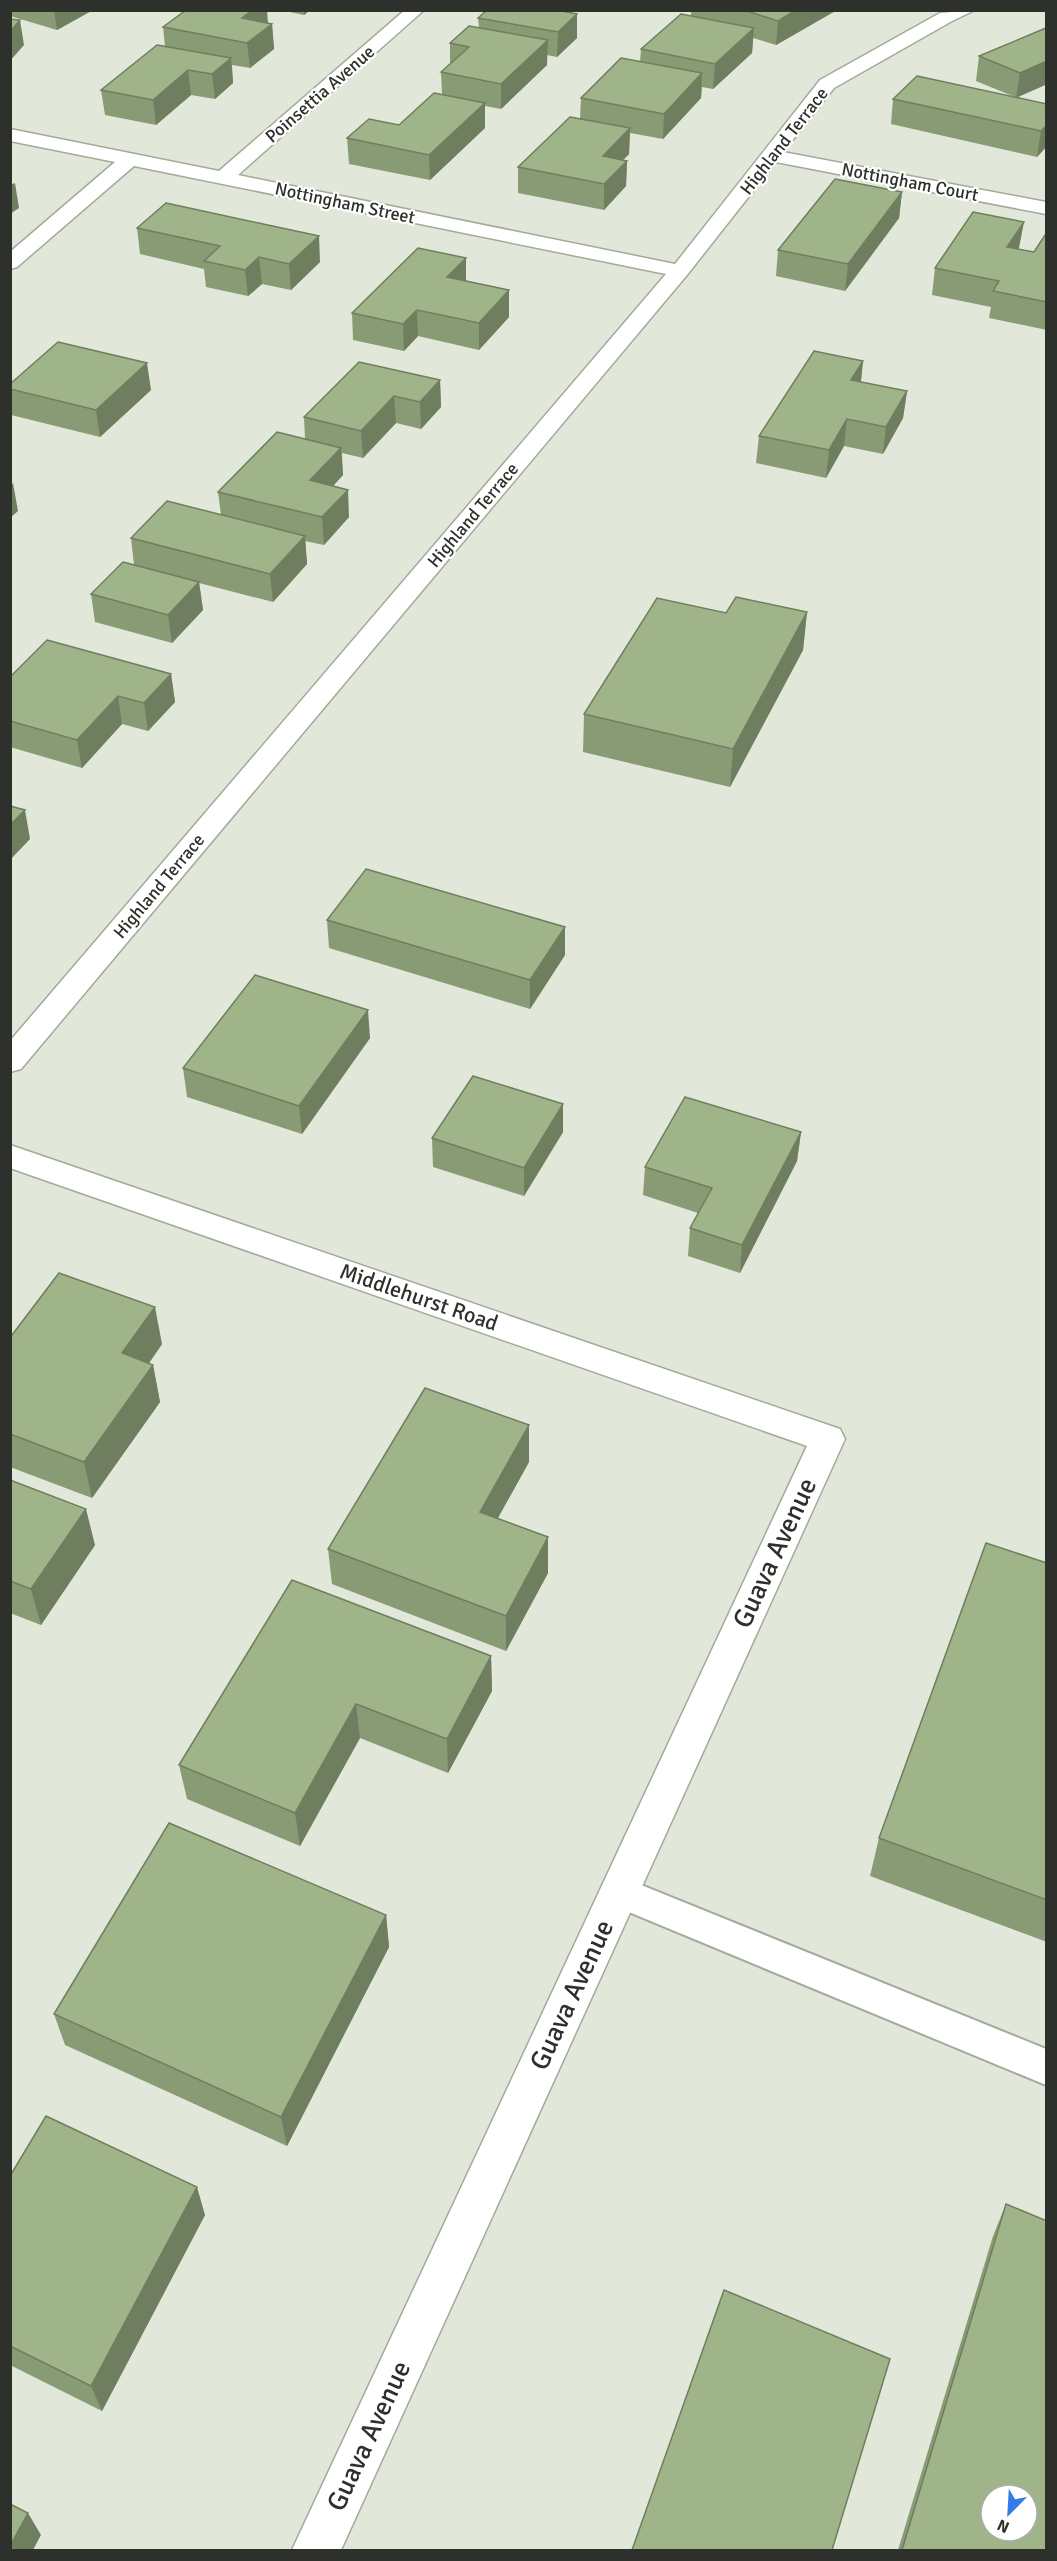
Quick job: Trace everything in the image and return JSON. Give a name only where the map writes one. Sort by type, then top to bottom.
[{"type":"street","name":"Poinsettia Avenue","points":[[224,178],[416,10]]},
{"type":"street","name":"Highland Terrace","points":[[10,1062],[680,271],[773,156],[827,84],[946,17],[968,10]]},
{"type":"street","name":"Nottingham Street","points":[[10,135],[680,271]]},
{"type":"street","name":"Nottingham Court","points":[[773,156],[1047,208]]},
{"type":"street","points":[[10,263],[130,159]]},
{"type":"street","name":"Middlehurst Road","points":[[10,1156],[828,1438]]},
{"type":"street","name":"Guava Avenue","points":[[316,2550],[828,1438]]},
{"type":"lane","points":[[619,1892],[1047,2067]]},
{"type":"building","points":[[186,10],[252,10],[242,18],[272,24],[247,43],[163,27]]},
{"type":"building","points":[[487,10],[557,10],[577,14],[558,32],[478,18]]},
{"type":"building","points":[[744,10],[796,10],[778,21]]},
{"type":"building","points":[[681,14],[754,28],[715,64],[641,49]]},
{"type":"building","points":[[10,19],[20,20],[10,32]]},
{"type":"building","points":[[469,26],[548,40],[501,84],[441,72],[469,47],[450,43]]},
{"type":"building","points":[[1046,28],[1047,61],[1020,73],[979,56]]},
{"type":"building","points":[[157,45],[231,58],[212,74],[188,70],[153,100],[101,90]]},
{"type":"building","points":[[621,58],[702,73],[664,114],[581,98]]},
{"type":"building","points":[[917,76],[1047,104],[1047,125],[1041,131],[893,99]]},
{"type":"building","points":[[434,93],[485,103],[429,155],[347,138],[369,119],[399,125]]},
{"type":"building","points":[[570,117],[630,128],[603,156],[627,161],[604,184],[518,167]]},
{"type":"building","points":[[835,179],[902,192],[848,264],[778,250]]},
{"type":"building","points":[[166,203],[319,236],[289,264],[259,257],[245,270],[204,261],[220,246],[137,228]]},
{"type":"building","points":[[973,212],[1024,222],[1007,247],[1034,252],[1047,232],[1047,302],[993,291],[999,281],[935,268]]},
{"type":"building","points":[[418,248],[466,258],[447,277],[509,290],[479,323],[417,310],[403,324],[352,313]]},
{"type":"building","points":[[58,342],[147,363],[96,410],[10,389],[10,384]]},
{"type":"building","points":[[814,351],[863,361],[851,380],[907,391],[886,427],[847,419],[829,450],[759,436]]},
{"type":"building","points":[[359,362],[440,380],[420,402],[394,396],[361,431],[304,417]]},
{"type":"building","points":[[277,432],[341,448],[310,480],[348,490],[322,517],[218,492]]},
{"type":"building","points":[[167,501],[305,536],[270,574],[131,538]]},
{"type":"building","points":[[123,562],[199,582],[168,615],[91,594]]},
{"type":"building","points":[[736,597],[807,612],[733,749],[584,714],[657,598],[726,613]]},
{"type":"building","points":[[47,640],[171,674],[144,703],[118,696],[77,740],[10,721],[10,677]]},
{"type":"building","points":[[10,806],[25,810],[10,825]]},
{"type":"building","points":[[366,869],[565,927],[530,980],[327,920]]},
{"type":"building","points":[[255,975],[368,1010],[299,1106],[183,1068]]},
{"type":"building","points":[[473,1076],[563,1104],[524,1168],[432,1138]]},
{"type":"building","points":[[685,1097],[801,1132],[742,1245],[690,1228],[712,1188],[645,1167]]},
{"type":"building","points":[[59,1273],[155,1307],[122,1353],[153,1365],[84,1462],[10,1434],[10,1335]]},
{"type":"building","points":[[425,1388],[529,1425],[480,1512],[548,1537],[506,1616],[328,1549]]},
{"type":"building","points":[[10,1480],[86,1509],[31,1589],[10,1581]]},
{"type":"building","points":[[986,1543],[1047,1563],[1047,1900],[879,1838]]},
{"type":"building","points":[[292,1580],[491,1656],[447,1739],[356,1704],[295,1813],[179,1765]]},
{"type":"building","points":[[169,1823],[386,1915],[281,2117],[54,2014]]},
{"type":"building","points":[[46,2116],[197,2187],[91,2386],[10,2346],[10,2176]]},
{"type":"building","points":[[1006,2204],[1047,2221],[1047,2550],[902,2550]]},
{"type":"building","points":[[724,2290],[890,2359],[832,2550],[632,2550]]},
{"type":"building","points":[[10,2504],[28,2513],[10,2546]]}]
